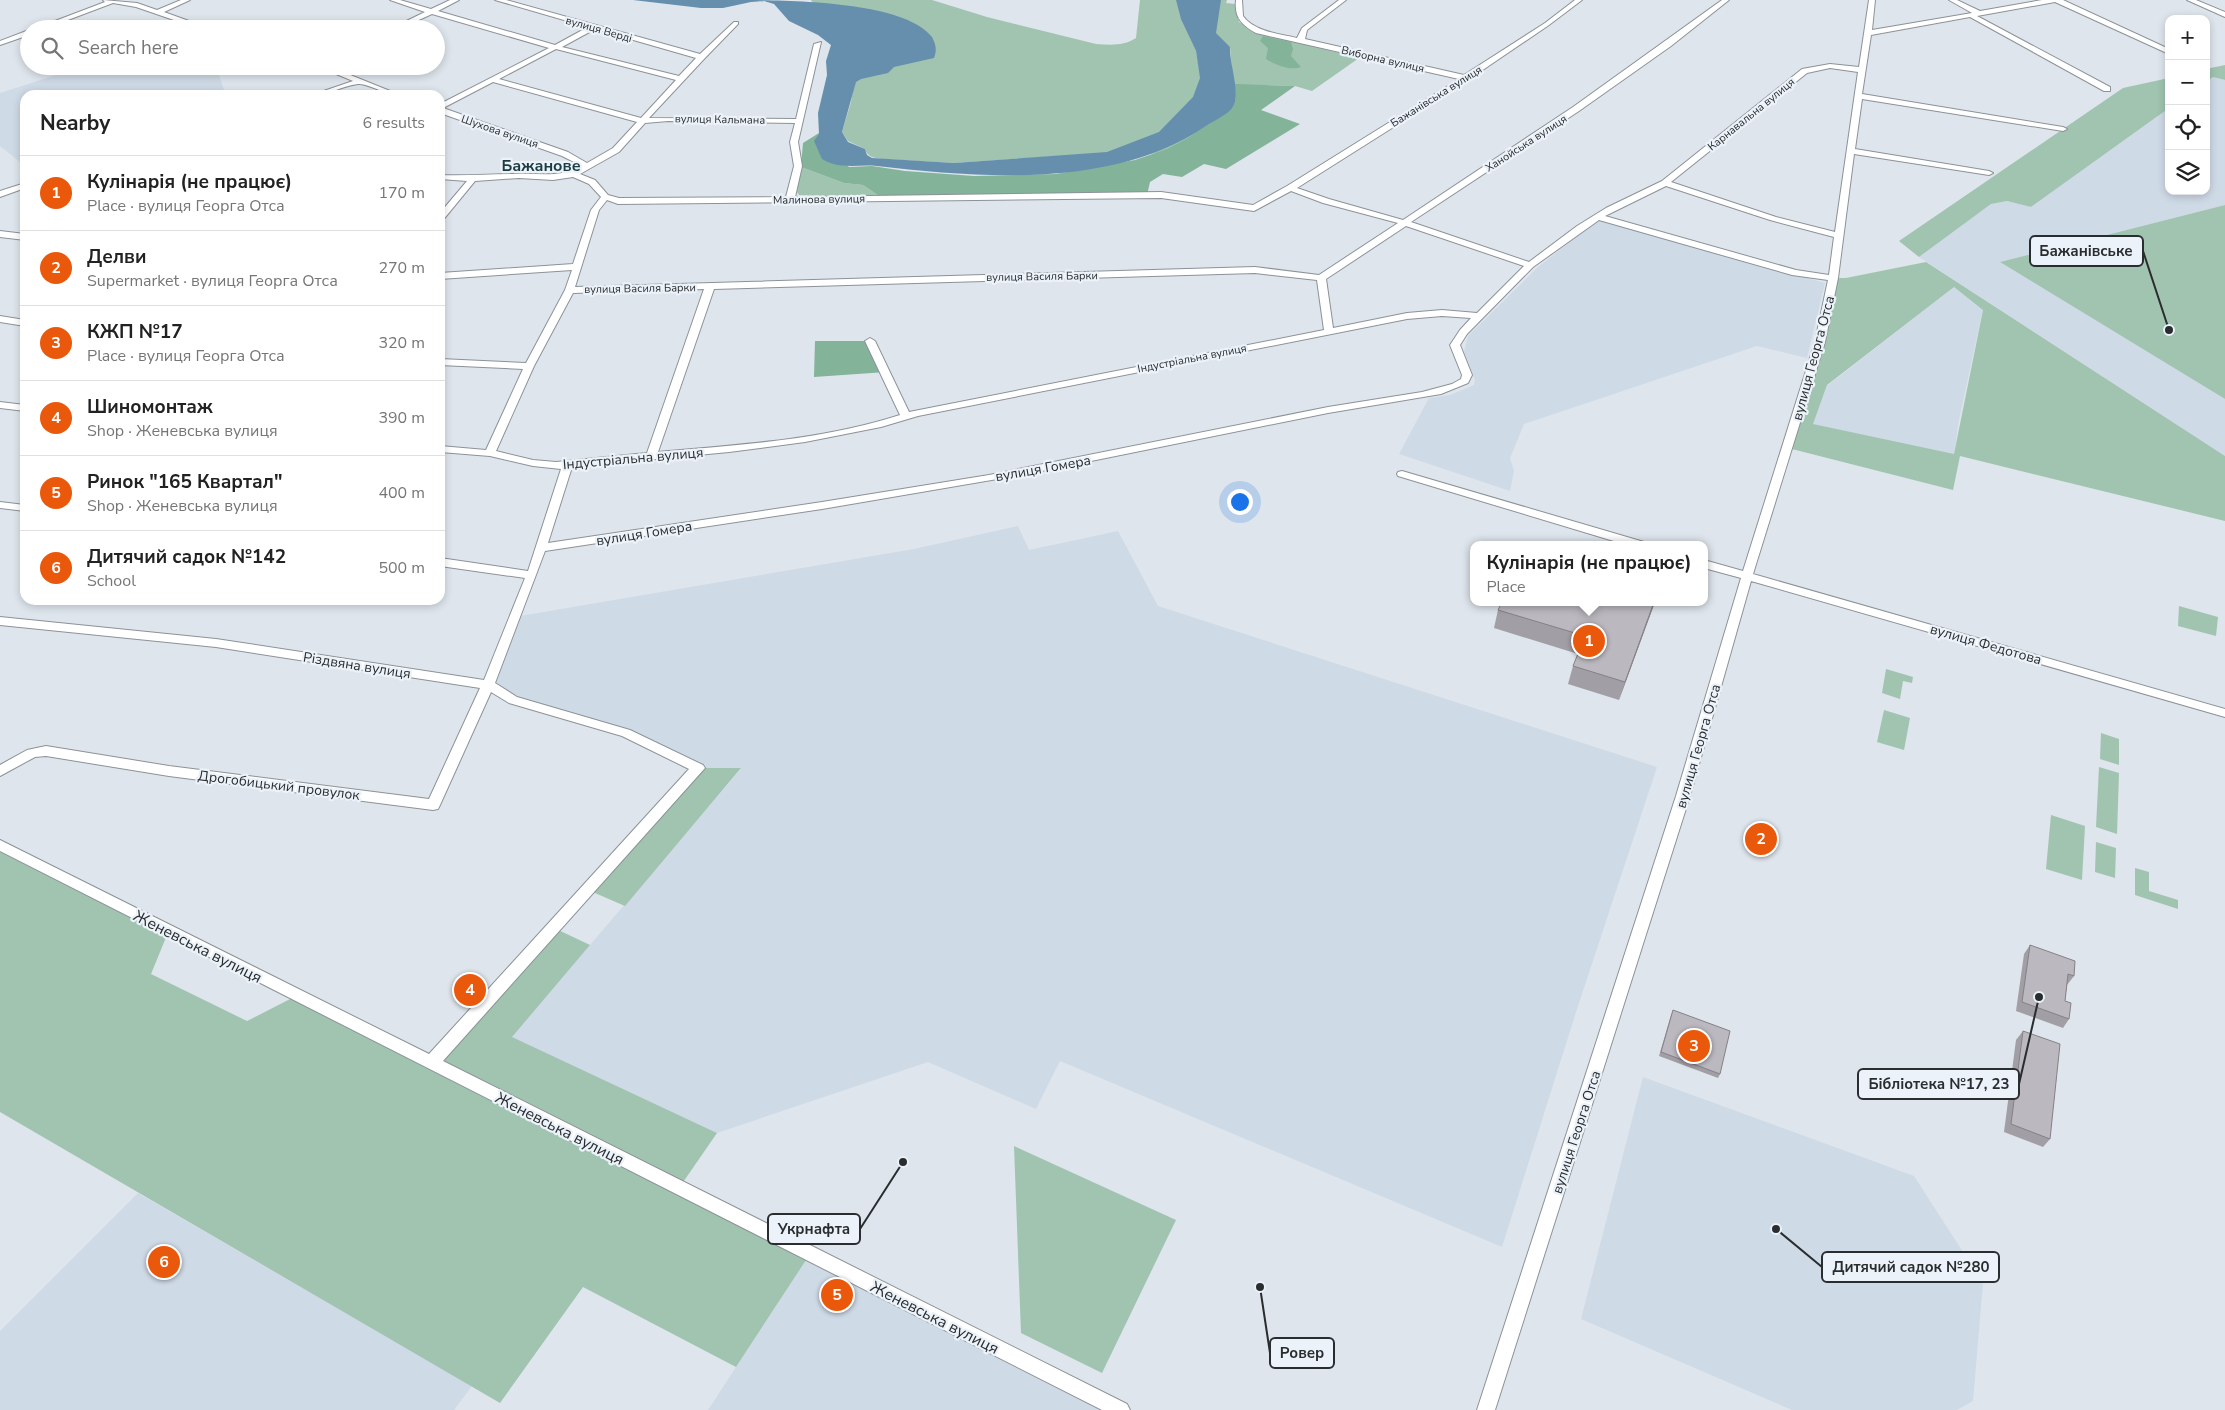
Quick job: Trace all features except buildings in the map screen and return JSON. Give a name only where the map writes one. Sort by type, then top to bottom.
[{"type":"street","points":[[157,12],[187,0]]},
{"type":"street","points":[[393,0],[555,47],[681,79]]},
{"type":"street","points":[[413,20],[456,0]]},
{"type":"street","name":"вулиця Верді","points":[[498,0],[592,28],[701,57]]},
{"type":"street","name":"Виборна вулиця","points":[[1239,0],[1237,12],[1240,18],[1248,25],[1270,34],[1465,78]]},
{"type":"street","points":[[1301,40],[1304,28],[1343,0]]},
{"type":"street","name":"Бажанівська вулиця","points":[[1290,188],[1465,78],[1547,24],[1579,0]]},
{"type":"street","name":"Ханойська вулиця","points":[[1321,278],[1576,109],[1726,0]]},
{"type":"street","points":[[1862,70],[1872,0]]},
{"type":"street","points":[[1952,0],[2107,89]]},
{"type":"street","points":[[1868,33],[2055,0],[2165,50]]},
{"type":"street","points":[[2190,0],[2225,15]]},
{"type":"street","points":[[60,20],[108,1],[128,3],[181,20]]},
{"type":"street","points":[[445,177],[473,180],[519,176],[559,178],[574,174],[608,157],[701,57],[736,23]]},
{"type":"street","points":[[445,105],[592,28]]},
{"type":"street","points":[[0,43],[20,35]]},
{"type":"street","points":[[790,199],[798,166],[794,142],[818,44]]},
{"type":"street","name":"Карнавальна вулиця","points":[[1479,316],[1530,265],[1598,217],[1665,183],[1805,71],[1830,66],[1862,70]]},
{"type":"street","name":"вулиця Георга Отса","points":[[1486,1410],[1683,796],[1747,576],[1820,342],[1833,278],[1862,70]]},
{"type":"street","points":[[344,75],[383,90]]},
{"type":"street","points":[[493,80],[642,121]]},
{"type":"street","points":[[332,90],[360,81]]},
{"type":"street","points":[[1859,96],[2063,129]]},
{"type":"street","name":"Шухова вулиця","points":[[445,110],[565,154],[587,166]]},
{"type":"street","name":"вулиця Кальмана","points":[[642,121],[668,118],[799,121]]},
{"type":"street","points":[[1852,151],[1989,173]]},
{"type":"street","points":[[490,454],[529,366],[570,290],[595,210],[605,197],[592,182],[574,174]]},
{"type":"street","points":[[445,212],[473,180]]},
{"type":"street","points":[[1665,183],[1766,216],[1817,231],[1839,235]]},
{"type":"street","points":[[0,194],[20,187]]},
{"type":"street","points":[[1290,188],[1326,201],[1406,223],[1530,265]]},
{"type":"street","name":"Малинова вулиця","points":[[605,197],[618,201],[1161,195],[1184,197],[1245,208],[1259,206],[1290,188]]},
{"type":"street","points":[[1598,217],[1786,271],[1833,278]]},
{"type":"street","points":[[0,234],[20,236]]},
{"type":"street","points":[[445,276],[576,267]]},
{"type":"street","name":"вулиця Василя Барки","points":[[570,290],[1255,270],[1321,278]]},
{"type":"street","points":[[1321,278],[1329,332]]},
{"type":"street","name":"вулиця Василя Барки","points":[[652,455],[710,286]]},
{"type":"street","name":"Індустріальна вулиця","points":[[445,450],[490,454],[519,461],[567,466],[576,463],[737,448],[882,424],[906,416],[1422,314],[1442,313],[1479,316]]},
{"type":"street","name":"вулиця Гомера","points":[[541,548],[816,507],[987,478],[1142,449],[1362,404],[1451,390],[1465,382],[1467,375],[1455,345],[1463,332],[1479,316]]},
{"type":"street","points":[[0,320],[20,322]]},
{"type":"street","points":[[870,341],[906,416]]},
{"type":"street","points":[[445,362],[529,366]]},
{"type":"street","points":[[0,405],[20,407]]},
{"type":"street","points":[[488,686],[532,574],[567,466]]},
{"type":"street","points":[[1402,474],[1627,541]]},
{"type":"street","points":[[0,505],[20,507]]},
{"type":"street","points":[[445,563],[532,574]]},
{"type":"street","name":"вулиця Федотова","points":[[1708,565],[2225,713]]},
{"type":"street","name":"Різдвяна вулиця","points":[[0,621],[216,643],[488,686],[513,700],[626,733],[698,768],[431,1064]]},
{"type":"street","name":"Дрогобицький провулок","points":[[0,771],[32,753],[46,752],[169,771],[433,805],[488,686]]},
{"type":"street","name":"Женевська вулиця","points":[[0,845],[431,1064],[1121,1410]]},
{"type":"shaded area","points":[[56,75],[219,75],[224,90],[20,90],[20,162],[0,146],[0,93]]},
{"type":"shaded area","points":[[2213,77],[2225,80],[2225,205],[2000,262],[2225,399],[2225,456],[1919,257],[1991,204],[2007,201],[2031,207],[2165,111],[2165,195],[2210,195],[2210,79]]},
{"type":"shaded area","points":[[1598,220],[1825,283],[1807,358],[1757,346],[1524,424],[1510,458],[1514,471],[1510,491],[1399,454],[1429,398],[1450,395],[1474,385],[1475,380],[1464,352],[1468,336],[1538,267]]},
{"type":"shaded area","points":[[1954,287],[1983,309],[1959,420],[1954,455],[1812,424],[1827,386]]},
{"type":"shaded area","points":[[1018,526],[1029,550],[1118,531],[1158,606],[1657,767],[1577,1009],[1502,1247],[1060,1061],[1036,1109],[928,1062],[717,1133],[511,1037],[741,769],[698,768],[626,733],[513,700],[488,685],[520,616],[914,549]]},
{"type":"shaded area","points":[[1643,1077],[1914,1176],[1983,1283],[1973,1401],[1957,1410],[1792,1410],[1581,1319]]},
{"type":"shaded area","points":[[138,1193],[472,1386],[454,1410],[0,1410],[0,1331]]},
{"type":"shaded area","points":[[810,1254],[1121,1410],[708,1410]]},
{"type":"green space","points":[[811,0],[932,0],[987,17],[1096,44],[1112,45],[1122,44],[1136,38],[1140,0],[1227,0],[1226,3],[1235,4],[1239,22],[1255,31],[1359,58],[1312,91],[1295,86],[1259,85],[1211,152],[1058,156],[954,163],[875,158],[870,156],[865,149],[848,141],[842,132],[851,102],[856,73]],"holes":[[[1188,33],[1230,47],[1232,71],[1200,74],[1196,51]]]},
{"type":"green space","points":[[1263,36],[1291,42],[1293,49],[1291,56],[1301,67],[1288,68],[1266,59],[1268,48],[1260,41]]},
{"type":"green space","points":[[2225,65],[2225,80],[2213,77],[2210,79],[2210,68]]},
{"type":"green space","points":[[2165,79],[2165,111],[2031,207],[2007,201],[1991,204],[1919,257],[1899,241],[2123,88]]},
{"type":"green space","points":[[1235,84],[1295,86],[1261,110],[1300,124],[1226,169],[1204,164],[1182,177],[1163,174],[1150,182],[1147,195],[879,196],[863,185],[844,183],[801,167],[803,143],[819,133],[849,167],[872,166],[905,171],[974,176],[1056,174],[1135,160],[1167,149],[1188,138],[1233,108],[1236,98]]},
{"type":"green space","points":[[801,167],[844,183],[863,185],[879,196],[799,195],[797,192]]},
{"type":"green space","points":[[2225,205],[2225,399],[2000,262]]},
{"type":"green space","points":[[1926,262],[2225,456],[2225,521],[1960,456],[1953,490],[1788,448],[1833,278],[1846,278]],"holes":[[[1954,287],[1983,310],[1954,454],[1813,424],[1827,385]]]},
{"type":"green space","points":[[815,341],[870,341],[886,372],[814,377]]},
{"type":"green space","points":[[2179,606],[2218,617],[2216,636],[2178,626]]},
{"type":"green space","points":[[1886,669],[1913,677],[1912,683],[1903,681],[1900,699],[1882,693]]},
{"type":"green space","points":[[1884,710],[1910,718],[1904,750],[1877,742]]},
{"type":"green space","points":[[2101,733],[2119,739],[2119,765],[2100,759]]},
{"type":"green space","points":[[2099,767],[2119,773],[2117,834],[2096,827]]},
{"type":"green space","points":[[698,768],[741,768],[625,906],[588,890]]},
{"type":"green space","points":[[2051,815],[2085,826],[2082,880],[2046,869]]},
{"type":"green space","points":[[2096,842],[2116,848],[2115,878],[2095,872]]},
{"type":"green space","points":[[0,845],[169,930],[151,974],[247,1021],[296,996],[431,1063],[554,928],[590,945],[512,1037],[717,1133],[679,1188],[810,1254],[736,1367],[583,1287],[500,1403],[0,1112]]},
{"type":"green space","points":[[2135,868],[2149,872],[2149,891],[2178,900],[2178,909],[2135,895]]},
{"type":"green space","points":[[1014,1146],[1176,1220],[1102,1373],[1021,1333]]},
{"type":"water","points":[[633,0],[757,0],[811,2],[870,9],[896,16],[917,25],[932,37],[936,48],[934,58],[894,67],[888,73],[861,79],[856,82],[842,132],[848,142],[865,149],[867,155],[872,158],[954,163],[1107,152],[1159,132],[1193,97],[1200,78],[1196,51],[1181,19],[1176,0],[1221,0],[1216,33],[1230,47],[1236,94],[1235,101],[1231,110],[1225,115],[1170,146],[1130,161],[1089,170],[1046,174],[960,174],[836,164],[822,159],[814,141],[819,134],[818,113],[827,75],[826,61],[831,45],[818,35],[789,21],[774,4],[764,1],[723,8],[701,8]]},
{"type":"place","name":"Бажанівське","points":[[2169,330]]},
{"type":"place","name":"Кулінарія (не працює)","points":[[1589,641]]},
{"type":"place","name":"Делви","points":[[1761,839]]},
{"type":"place","name":"Шиномонтаж","points":[[470,990]]},
{"type":"place","name":"Бібліотека №17, 23","points":[[2039,997]]},
{"type":"place","name":"КЖП №17","points":[[1694,1046]]},
{"type":"place","name":"Укрнафта","points":[[903,1162]]},
{"type":"place","name":"Дитячий садок №280","points":[[1776,1229]]},
{"type":"place","name":"Дитячий садок №142","points":[[164,1262]]},
{"type":"place","name":"Ровер","points":[[1260,1287]]},
{"type":"place","name":"Ринок \"165 Квартал\"","points":[[837,1295]]},
{"type":"district","name":"Бажанове","points":[[541,165]]}]
